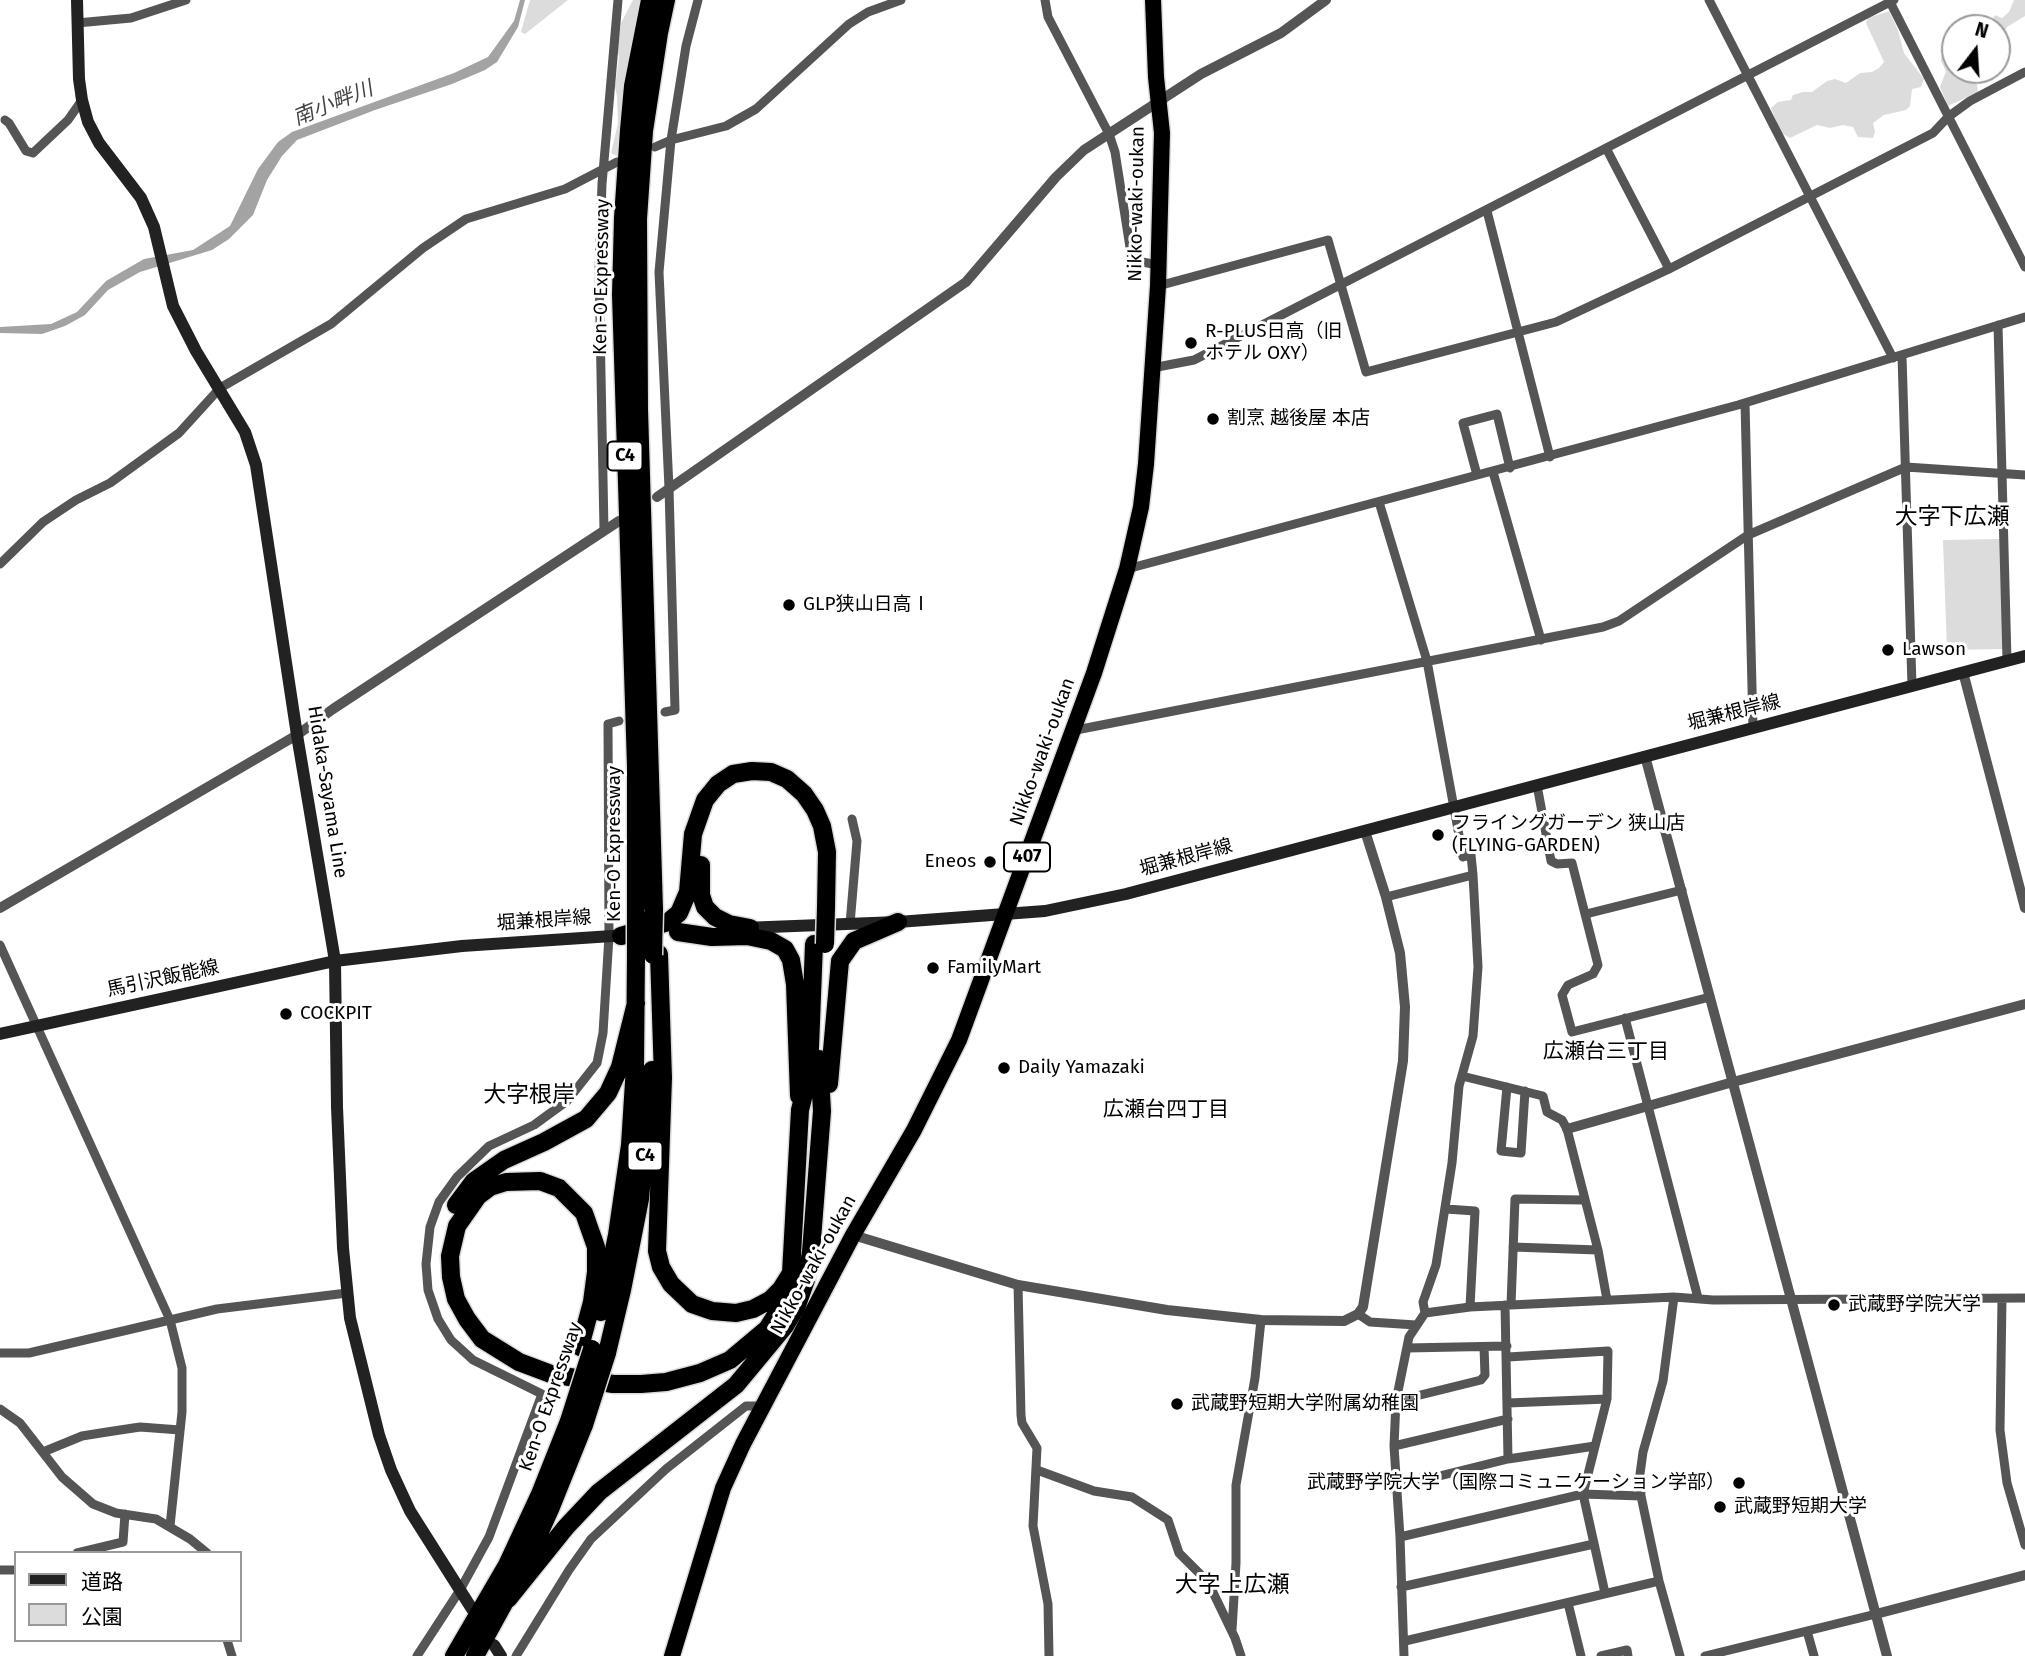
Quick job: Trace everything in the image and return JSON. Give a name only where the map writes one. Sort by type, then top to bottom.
[{"type":"highway","name":"Ken-O Expressway","points":[[645,911],[636,766],[621,283],[633,86],[650,0]]},
{"type":"highway","name":"Ken-O Expressway","points":[[645,911],[638,219],[644,131],[666,0]]},
{"type":"highway","name":"Nikko-waki-oukan","points":[[672,1656],[723,1488],[743,1444],[853,1235],[941,1079],[964,1028],[1098,661],[1127,569],[1145,476],[1158,265],[1162,133],[1153,0]]},
{"type":"highway","points":[[508,1599],[566,1527],[599,1492],[736,1385],[785,1326],[796,1308],[806,1280],[818,1179],[822,1111],[819,1076],[820,944],[827,852],[822,826],[804,794],[787,779],[771,772],[733,774],[718,784],[705,800],[692,834],[688,892],[679,913],[668,922],[615,936]]},
{"type":"highway","points":[[750,928],[729,924],[715,917],[705,906],[701,895],[701,859],[704,832],[719,799],[732,787],[754,780],[772,782],[787,788],[807,810],[818,858],[821,907]]},
{"type":"highway","points":[[645,911],[663,1101],[656,1237],[662,1267],[671,1284],[692,1304],[712,1311],[736,1313],[753,1309],[770,1300],[791,1273]]},
{"type":"highway","points":[[822,1111],[831,1074],[840,961],[855,941],[898,922]]},
{"type":"highway","points":[[593,1350],[592,1302],[596,1247],[584,1213],[559,1188],[540,1181],[506,1182],[490,1187],[478,1196],[457,1226],[450,1256],[451,1277],[456,1299],[482,1339],[519,1362],[551,1374],[601,1382],[666,1382],[700,1373],[730,1360],[767,1329],[786,1300],[791,1273],[800,1110],[795,984],[791,960],[785,949],[771,941],[747,936],[712,937],[678,932]]},
{"type":"highway","points":[[800,1110],[809,1074],[820,944]]},
{"type":"highway","name":"Ken-O Expressway","points":[[593,1350],[617,1235],[630,1146],[636,1003],[649,955]]},
{"type":"highway","name":"Ken-O Expressway","points":[[475,1656],[508,1599],[551,1507],[593,1350],[633,1238],[646,1155],[653,1066],[649,955]]},
{"type":"highway","points":[[636,1003],[620,1067],[608,1093],[586,1119],[504,1160],[474,1181],[458,1201],[444,1230],[440,1254],[443,1295],[463,1332],[479,1350],[514,1371],[564,1388],[636,1393],[702,1384],[730,1371],[771,1343]]},
{"type":"highway","name":"Ken-O Expressway","points":[[454,1656],[507,1565],[572,1421]]},
{"type":"main road","name":"Hidaka-Sayama Line","points":[[77,0],[82,100],[92,132],[144,205],[154,227],[173,306],[196,351],[245,432],[256,465],[335,961],[337,1107],[347,1293],[363,1376],[391,1470],[410,1511],[472,1609]]},
{"type":"main road","name":"堀兼根岸線","points":[[335,961],[462,946],[750,928],[898,922],[1045,911],[1126,894],[2025,656]]},
{"type":"main road","name":"馬引沢飯能線","points":[[0,1034],[335,961]]},
{"type":"street","points":[[77,23],[131,18],[186,0]]},
{"type":"street","points":[[604,530],[599,270],[603,168],[618,0]]},
{"type":"street","points":[[665,712],[675,710],[669,488],[659,272],[671,140],[686,46],[698,0]]},
{"type":"street","points":[[656,147],[671,140],[726,126],[756,109],[849,24],[868,12],[901,0]]},
{"type":"street","points":[[1045,0],[1048,17],[1109,134],[1115,152],[1132,260],[1158,265]]},
{"type":"street","points":[[657,496],[966,282],[1056,177],[1084,150],[1201,74],[1280,33],[1326,0]]},
{"type":"street","points":[[1709,0],[1810,197],[1898,357],[1906,467],[1912,686]]},
{"type":"street","points":[[1152,368],[1194,360],[1748,76],[1886,2],[2025,267]]},
{"type":"street","points":[[1157,286],[1328,240],[1366,372],[1556,322],[1669,269],[1933,134],[1948,117],[1970,101],[2025,72]]},
{"type":"street","points":[[5,120],[26,151],[33,153],[68,120],[82,100]]},
{"type":"street","points":[[1606,148],[1669,269]]},
{"type":"street","points":[[0,564],[43,522],[76,500],[110,483],[180,433],[220,388],[331,324],[423,248],[466,219],[556,192],[617,162]]},
{"type":"street","points":[[1487,211],[1550,457]]},
{"type":"street","points":[[1127,569],[1745,404],[2025,317]]},
{"type":"street","points":[[1998,325],[2007,660]]},
{"type":"street","points":[[1745,404],[1753,728]]},
{"type":"street","points":[[1477,475],[1464,423],[1497,414],[1510,468]]},
{"type":"street","points":[[1072,732],[1603,627],[1619,621],[1748,535],[1906,467],[2025,475]]},
{"type":"street","points":[[1493,472],[1541,640]]},
{"type":"street","points":[[1379,502],[1427,661],[1463,857],[1471,855],[1473,875],[1478,967],[1473,1036],[1458,1086],[1446,1209],[1436,1265],[1423,1303],[1425,1313]]},
{"type":"street","points":[[0,908],[297,735],[619,521]]},
{"type":"street","points":[[1963,672],[2025,908]]},
{"type":"street","points":[[417,1656],[460,1590],[489,1537],[542,1394],[473,1360],[451,1340],[438,1319],[428,1290],[426,1264],[430,1227],[439,1202],[457,1177],[489,1146],[534,1125],[567,1101],[597,1063],[615,936],[608,724],[619,721]]},
{"type":"street","points":[[1645,755],[1887,1656]]},
{"type":"street","points":[[1537,785],[1551,860],[1557,864],[1572,863],[1598,965],[1593,974],[1568,985],[1562,995],[1572,1032],[1710,997]]},
{"type":"street","points":[[850,924],[857,841],[852,819]]},
{"type":"street","points":[[853,1235],[1018,1285],[1167,1310],[1261,1320],[1344,1321],[1358,1314],[1363,1307],[1403,1061],[1404,979],[1386,897],[1365,831]]},
{"type":"street","points":[[1386,897],[1473,875]]},
{"type":"street","points":[[1586,914],[1682,890]]},
{"type":"street","points":[[0,945],[170,1320],[182,1368],[180,1430],[170,1526]]},
{"type":"street","points":[[1567,1129],[2025,1004]]},
{"type":"street","points":[[1625,1018],[1699,1298]]},
{"type":"street","points":[[1462,1076],[1544,1096],[1547,1112],[1562,1120],[1567,1129],[1598,1250],[1607,1300]]},
{"type":"street","points":[[1507,1087],[1501,1151],[1521,1153],[1525,1091]]},
{"type":"street","points":[[1508,1459],[1508,1305],[1515,1199],[1584,1200]]},
{"type":"street","points":[[1446,1209],[1475,1211],[1470,1307]]},
{"type":"street","points":[[1513,1247],[1598,1250]]},
{"type":"street","points":[[1018,1285],[1021,1415],[1022,1423],[1037,1448],[1033,1526],[1048,1604],[1049,1656]]},
{"type":"street","points":[[0,1353],[29,1353],[217,1309],[347,1293]]},
{"type":"street","points":[[1674,1297],[1664,1381],[1643,1452],[1640,1474],[1641,1496],[1659,1581],[1680,1656]]},
{"type":"street","points":[[1404,1656],[1400,1538],[1395,1487],[1396,1401],[1409,1337],[1425,1313],[1470,1307],[1674,1297],[1791,1300],[2025,1298]]},
{"type":"street","points":[[2002,1299],[2000,1430],[2007,1483],[2025,1545]]},
{"type":"street","points":[[1358,1314],[1370,1322],[1416,1325]]},
{"type":"street","points":[[1232,1630],[1236,1563],[1236,1485],[1255,1378],[1261,1320]]},
{"type":"street","points":[[1407,1348],[1507,1346]]},
{"type":"street","points":[[1396,1401],[1481,1380],[1485,1375],[1484,1347]]},
{"type":"street","points":[[1508,1357],[1608,1351],[1607,1399],[1583,1493],[1605,1593]]},
{"type":"street","points":[[1508,1403],[1607,1399]]},
{"type":"street","points":[[516,1656],[591,1539],[666,1469],[746,1406],[763,1406]]},
{"type":"street","points":[[0,1409],[20,1423],[62,1477],[93,1504],[116,1513],[156,1519],[190,1538],[205,1551]]},
{"type":"street","points":[[1394,1446],[1508,1419]]},
{"type":"street","points":[[43,1452],[82,1436],[139,1427],[180,1430]]},
{"type":"street","points":[[1395,1487],[1508,1459],[1595,1446]]},
{"type":"street","points":[[1037,1470],[1094,1490],[1132,1497],[1168,1520],[1180,1553],[1209,1582],[1241,1656]]},
{"type":"street","points":[[1400,1538],[1583,1493],[1641,1496]]},
{"type":"street","points":[[86,1551],[124,1542],[125,1514]]},
{"type":"street","points":[[1401,1587],[1594,1544]]},
{"type":"street","points":[[1705,1656],[2025,1575]]},
{"type":"street","points":[[1405,1641],[1659,1581]]},
{"type":"street","points":[[1568,1603],[1581,1656]]},
{"type":"street","points":[[1807,1631],[1814,1656]]},
{"type":"street","points":[[1745,1646],[1748,1656]]},
{"type":"street","points":[[1601,1656],[1626,1650],[1628,1656]]},
{"type":"green space","points":[[530,0],[568,0],[525,34],[521,32]]},
{"type":"green space","points":[[633,0],[645,0],[625,147],[617,156],[611,153],[618,123],[615,87],[619,57],[617,48],[621,23]]},
{"type":"green space","points":[[2014,0],[2025,0],[2025,16],[2011,25],[2011,14],[2007,14]]},
{"type":"green space","points":[[1889,11],[1904,53],[1924,79],[1921,87],[1912,89],[1910,106],[1906,110],[1884,115],[1873,123],[1873,138],[1858,137],[1853,127],[1843,125],[1830,128],[1817,125],[1790,138],[1781,133],[1771,108],[1778,102],[1791,100],[1793,95],[1803,92],[1812,92],[1827,81],[1835,79],[1846,83],[1860,73],[1879,68],[1884,62],[1866,23],[1868,18]]},
{"type":"green space","points":[[1941,84],[1976,84],[1978,92],[1948,106]]},
{"type":"green space","points":[[2000,539],[2004,649],[1947,650],[1943,540]]},
{"type":"shaded area","points":[[520,0],[525,0],[518,27],[497,62],[452,84],[297,140],[282,156],[267,180],[253,215],[229,239],[212,250],[140,272],[108,290],[85,315],[65,326],[42,334],[0,333],[0,327],[51,324],[77,312],[106,281],[144,259],[193,250],[230,226],[258,169],[278,142],[292,132],[454,73],[488,57],[514,21]]},
{"type":"place","name":"R-PLUS日高（旧 ホテル OXY）","points":[[1191,343]]},
{"type":"place","name":"割烹 越後屋 本店","points":[[1213,419]]},
{"type":"place","name":"GLP狭山日高Ⅰ","points":[[789,605]]},
{"type":"place","name":"Lawson","points":[[1888,650]]},
{"type":"place","name":"フライングガーデン 狭山店 (FLYING-GARDEN)","points":[[1438,835]]},
{"type":"place","name":"Eneos","points":[[990,862]]},
{"type":"place","name":"FamilyMart","points":[[933,968]]},
{"type":"place","name":"COCKPIT","points":[[286,1014]]},
{"type":"place","name":"Daily Yamazaki","points":[[1004,1068]]},
{"type":"place","name":"武蔵野学院大学","points":[[1834,1305]]},
{"type":"place","name":"武蔵野短期大学附属幼稚園","points":[[1177,1404]]},
{"type":"place","name":"武蔵野学院大学（国際コミュニケーション学部）","points":[[1739,1483]]},
{"type":"place","name":"武蔵野短期大学","points":[[1720,1507]]},
{"type":"district","name":"大字下広瀬","points":[[1952,518]]},
{"type":"district","name":"広瀬台三丁目","points":[[1606,1052]]},
{"type":"district","name":"大字根岸","points":[[529,1096]]},
{"type":"district","name":"広瀬台四丁目","points":[[1166,1110]]},
{"type":"district","name":"大字上広瀬","points":[[1232,1586]]},
{"type":"water label","name":"南小畔川","points":[[333,104]]}]
